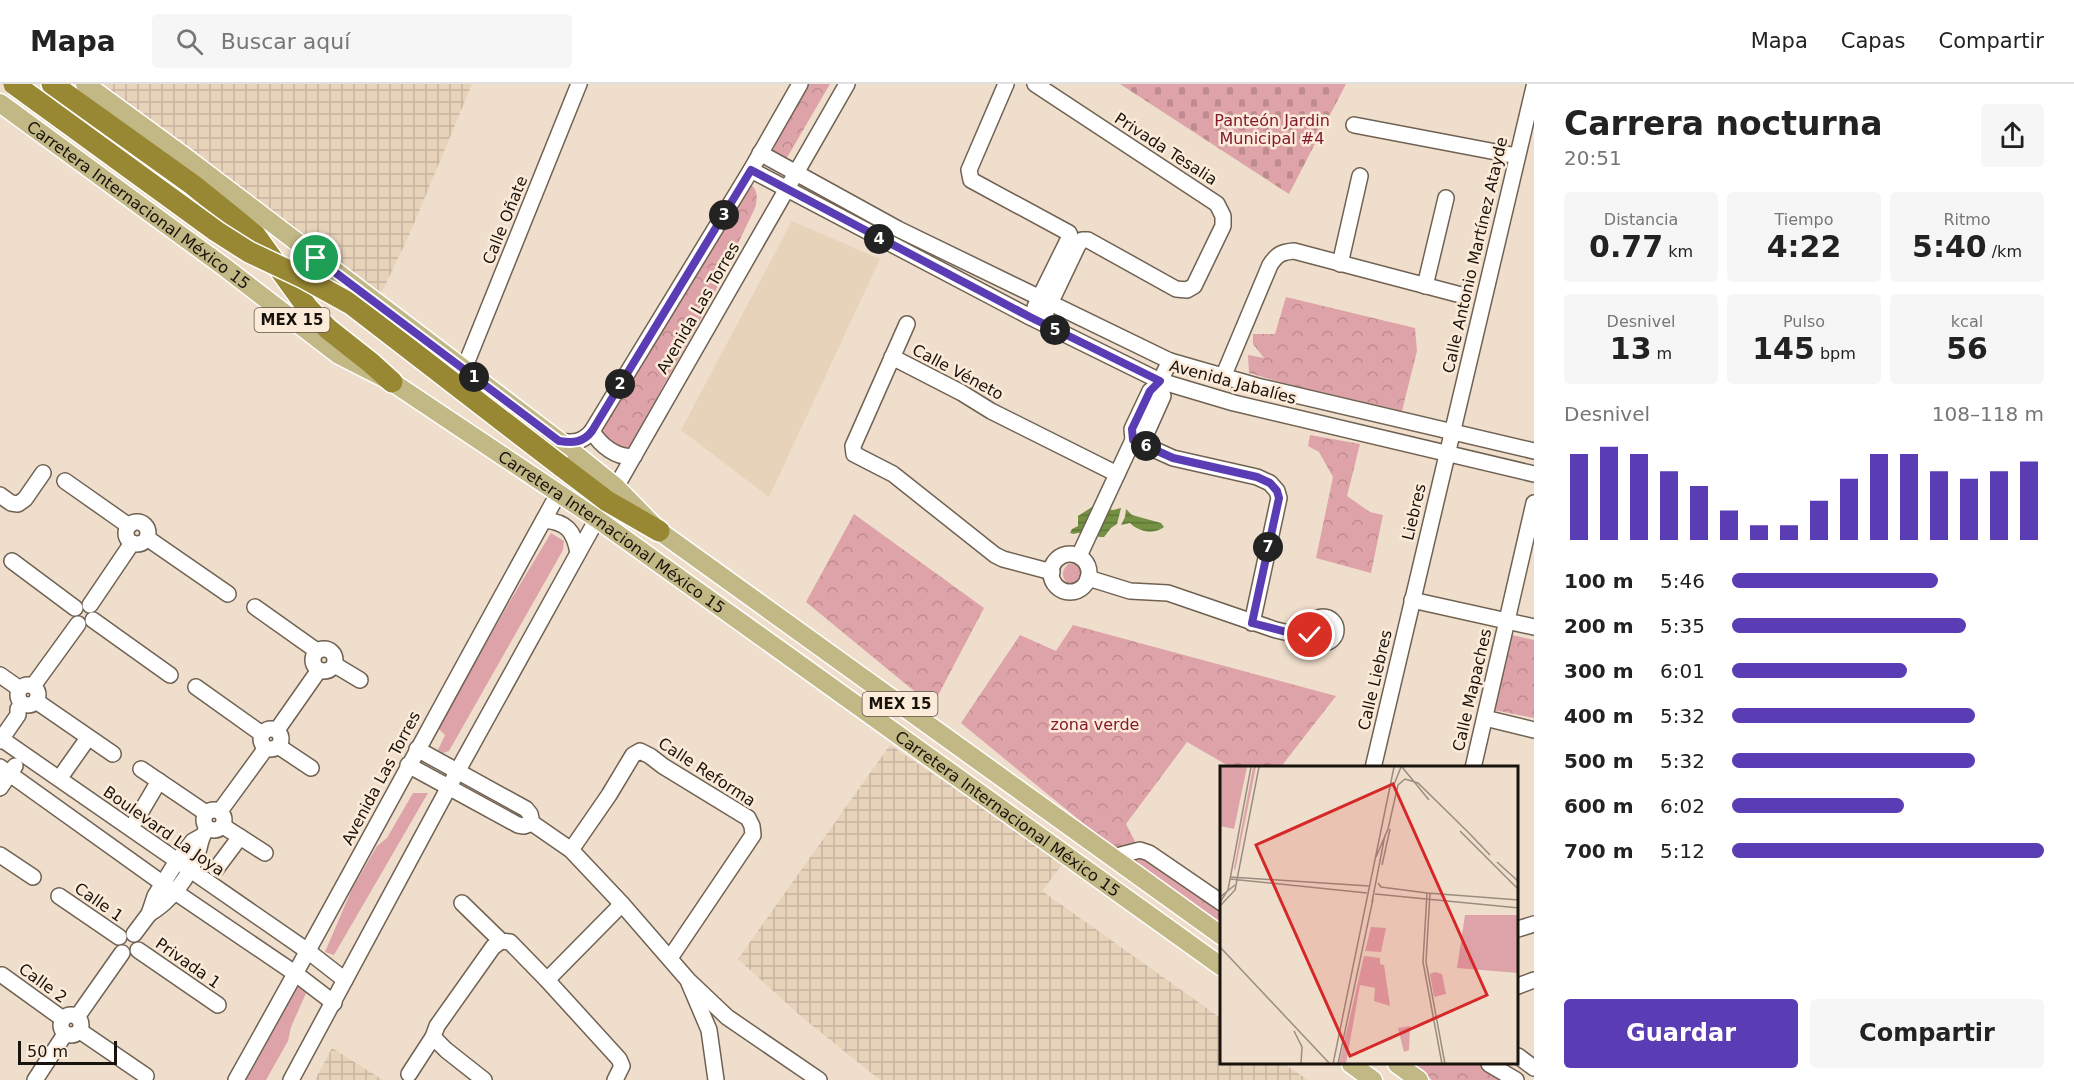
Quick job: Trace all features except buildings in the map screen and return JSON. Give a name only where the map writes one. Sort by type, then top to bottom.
[{"type":"highway","name":"MEX 15","points":[[14,84],[249,252],[312,282],[351,304],[607,501],[659,531]]},
{"type":"highway","points":[[52,84],[193,185],[255,235],[307,307],[328,329],[392,382]]},
{"type":"main road","name":"MEX 15","points":[[85,84],[185,157],[559,441]]},
{"type":"main road","name":"Carretera Internacional México 15","points":[[0,103],[223,266],[339,355],[392,382],[597,519],[1220,966]]},
{"type":"main road","name":"Carretera Internacional México 15","points":[[559,441],[616,487],[659,531],[1220,935]]},
{"type":"main road","points":[[1352,1065],[1373,1080]]},
{"type":"main road","points":[[1398,1065],[1419,1080]]},
{"type":"street","name":"Calle Oñate","points":[[464,369],[579,84]]},
{"type":"street","name":"Avenida Las Torres","points":[[592,431],[751,170],[800,84]]},
{"type":"street","name":"Avenida Las Torres","points":[[616,487],[847,84]]},
{"type":"street","name":"Privada Tesalia","points":[[1006,84],[969,170],[971,180],[1076,236],[1088,240],[1176,289],[1187,290],[1194,286],[1222,226],[1223,216],[1217,204],[1035,84]]},
{"type":"street","name":"Calle Antonio Martínez Atayde","points":[[1452,431],[1517,156],[1528,139],[1534,87]]},
{"type":"street","points":[[1354,125],[1517,156]]},
{"type":"street","name":"Avenida Jabalíes","points":[[760,153],[898,230],[1170,361],[1257,387],[1534,451]]},
{"type":"street","name":"Avenida Jabalíes","points":[[751,170],[1159,383],[1532,474]]},
{"type":"street","points":[[1340,264],[1360,176]]},
{"type":"street","points":[[1425,286],[1446,198]]},
{"type":"street","points":[[1035,320],[1045,301],[1070,236],[1076,236]]},
{"type":"street","points":[[1223,377],[1274,258],[1282,252],[1294,251],[1461,295]]},
{"type":"street","points":[[892,357],[907,324]]},
{"type":"street","name":"Calle Véneto","points":[[1052,572],[995,555],[893,474],[854,454],[853,446],[892,357],[962,393],[991,411],[1117,474]]},
{"type":"street","points":[[1082,550],[1061,556],[1053,566],[1055,584],[1059,588],[1071,591],[1082,587],[1088,578],[1082,550],[1133,439],[1132,429],[1150,391],[1159,383],[1170,361]]},
{"type":"street","points":[[1253,407],[1257,387]]},
{"type":"street","points":[[559,441],[577,442],[587,438],[592,431],[604,447],[626,456],[634,456]]},
{"type":"street","name":"Liebres","points":[[1412,600],[1452,431]]},
{"type":"street","points":[[1133,439],[1173,458],[1257,477],[1270,483],[1277,491],[1279,498],[1252,623]]},
{"type":"street","points":[[1532,474],[1534,456]]},
{"type":"street","points":[[0,495],[11,503],[18,504],[25,499],[43,473]]},
{"type":"street","points":[[65,481],[129,526]]},
{"type":"street","name":"Avenida Las Torres","points":[[236,1080],[309,952],[408,765],[558,494]]},
{"type":"street","name":"Calle Mapaches","points":[[1473,766],[1534,503]]},
{"type":"street","points":[[291,1080],[597,519]]},
{"type":"street","points":[[544,520],[557,521],[568,529],[576,538],[578,553]]},
{"type":"street","points":[[140,523],[146,526],[147,538],[137,544],[132,543],[127,538],[126,532],[129,526],[140,523]]},
{"type":"street","points":[[147,538],[228,594]]},
{"type":"street","points":[[0,736],[13,711],[26,698],[78,624],[73,616],[86,611],[132,543]]},
{"type":"street","points":[[12,561],[86,611],[170,675]]},
{"type":"street","points":[[1088,578],[1131,591],[1168,593],[1252,623],[1298,635],[1309,632]]},
{"type":"street","points":[[1412,600],[1534,627]]},
{"type":"street","name":"Calle Liebres","points":[[1373,766],[1412,600]]},
{"type":"street","points":[[255,607],[317,651]]},
{"type":"street","points":[[323,649],[334,653],[335,665],[331,670],[325,672],[319,670],[313,661],[317,651],[323,649]]},
{"type":"street","points":[[335,665],[360,680]]},
{"type":"street","points":[[149,914],[151,904],[162,883],[196,857],[212,823],[319,670]]},
{"type":"street","points":[[0,675],[26,698],[113,754]]},
{"type":"street","points":[[196,687],[311,768]]},
{"type":"street","points":[[1485,718],[1534,730]]},
{"type":"street","name":"Boulevard La Joya","points":[[0,736],[19,752],[309,952],[345,980]]},
{"type":"street","points":[[64,772],[88,738]]},
{"type":"street","points":[[417,749],[526,809],[532,823],[571,850],[688,980],[727,1017],[818,1079]]},
{"type":"street","name":"Calle Reforma","points":[[571,850],[609,795],[633,754],[640,751],[748,818],[753,835],[670,958]]},
{"type":"street","points":[[0,788],[3,771],[19,752]]},
{"type":"street","points":[[408,765],[518,825],[524,826],[532,823]]},
{"type":"street","points":[[141,769],[212,823],[240,837],[264,853]]},
{"type":"street","points":[[3,771],[296,974],[334,1003]]},
{"type":"street","points":[[136,820],[159,782]]},
{"type":"street","points":[[216,869],[240,837]]},
{"type":"street","points":[[1113,857],[1140,850],[1149,853],[1220,902]]},
{"type":"street","points":[[0,855],[33,877]]},
{"type":"street","points":[[135,934],[149,914],[175,892],[183,866]]},
{"type":"street","name":"Calle 1","points":[[59,896],[119,937]]},
{"type":"street","points":[[462,903],[501,941],[510,942],[619,1059],[622,1066],[615,1080]]},
{"type":"street","points":[[547,980],[622,904]]},
{"type":"street","points":[[1519,929],[1534,924]]},
{"type":"street","points":[[123,933],[135,934],[140,944],[138,950],[134,954],[122,953],[118,949],[119,937],[123,933]]},
{"type":"street","points":[[409,1074],[434,1037],[437,1026],[493,947],[501,941]]},
{"type":"street","name":"Privada 1","points":[[138,950],[218,1005]]},
{"type":"street","points":[[34,1080],[122,953]]},
{"type":"street","name":"Calle 2","points":[[2,975],[146,1076]]},
{"type":"street","points":[[688,980],[709,1030],[716,1080]]},
{"type":"street","points":[[1519,986],[1534,980]]},
{"type":"street","points":[[709,1030],[715,1018],[727,1017]]},
{"type":"street","points":[[434,1037],[446,1050],[484,1080]]},
{"type":"street","points":[[1519,1057],[1534,1068]]},
{"type":"street","points":[[1491,1065],[1516,1080]]},
{"type":"shaded area","points":[[100,84],[472,84],[410,233],[379,298]]},
{"type":"shaded area","points":[[792,221],[880,259],[769,497],[681,430]]},
{"type":"shaded area","points":[[1092,507],[1113,510],[1121,508],[1117,524],[1104,537],[1070,533],[1078,526],[1078,516]]},
{"type":"shaded area","points":[[1126,509],[1132,515],[1161,523],[1164,527],[1151,532],[1130,523],[1121,525]]},
{"type":"shaded area","points":[[890,745],[1064,862],[1042,891],[1220,1018],[1220,1065],[1286,1065],[1308,1080],[880,1080],[803,1018],[738,959]]},
{"type":"shaded area","points":[[332,1048],[383,1080],[315,1080]]},
{"type":"green space","points":[[800,84],[830,84],[785,161],[771,154],[788,118]]},
{"type":"green space","name":"Panteón Jardin Municipal #4","points":[[1120,84],[1346,84],[1289,194]]},
{"type":"green space","points":[[747,183],[756,193],[755,208],[708,306],[629,447],[614,444],[603,432],[606,409]]},
{"type":"green space","points":[[1286,297],[1415,328],[1417,351],[1402,411],[1249,373],[1248,355],[1264,358],[1253,344],[1253,334],[1275,334]]},
{"type":"green space","points":[[1310,435],[1360,444],[1347,496],[1370,512],[1383,515],[1371,573],[1316,558],[1333,477],[1319,452],[1308,446]]},
{"type":"green space","points":[[854,514],[984,608],[934,703],[919,695],[806,602]]},
{"type":"green space","points":[[551,533],[564,541],[563,550],[449,751],[443,753],[438,750],[445,735],[438,728]]},
{"type":"green space","points":[[1074,563],[1082,566],[1085,574],[1082,582],[1074,585],[1066,582],[1063,574],[1066,566]]},
{"type":"green space","name":"zona verde","points":[[1073,625],[1336,696],[1282,766],[1229,766],[1187,742],[1126,824],[1140,851],[1220,901],[1220,926],[1117,851],[961,723],[1020,635],[1056,651]]},
{"type":"green space","points":[[1512,635],[1534,640],[1534,718],[1494,710]]},
{"type":"green space","points":[[413,793],[428,793],[334,955],[325,952],[352,889],[377,846],[387,838]]},
{"type":"green space","points":[[298,987],[307,991],[291,1027],[288,1041],[266,1080],[246,1080]]},
{"type":"green space","points":[[1410,1065],[1481,1065],[1505,1080],[1432,1080]]},
{"type":"route","points":[[316,258],[559,441],[577,442],[587,438],[592,431],[751,170],[1030,317],[1160,381],[1150,391],[1132,429],[1133,440],[1173,458],[1257,477],[1270,483],[1277,491],[1279,498],[1252,623],[1298,635],[1309,632],[1310,635]]}]
